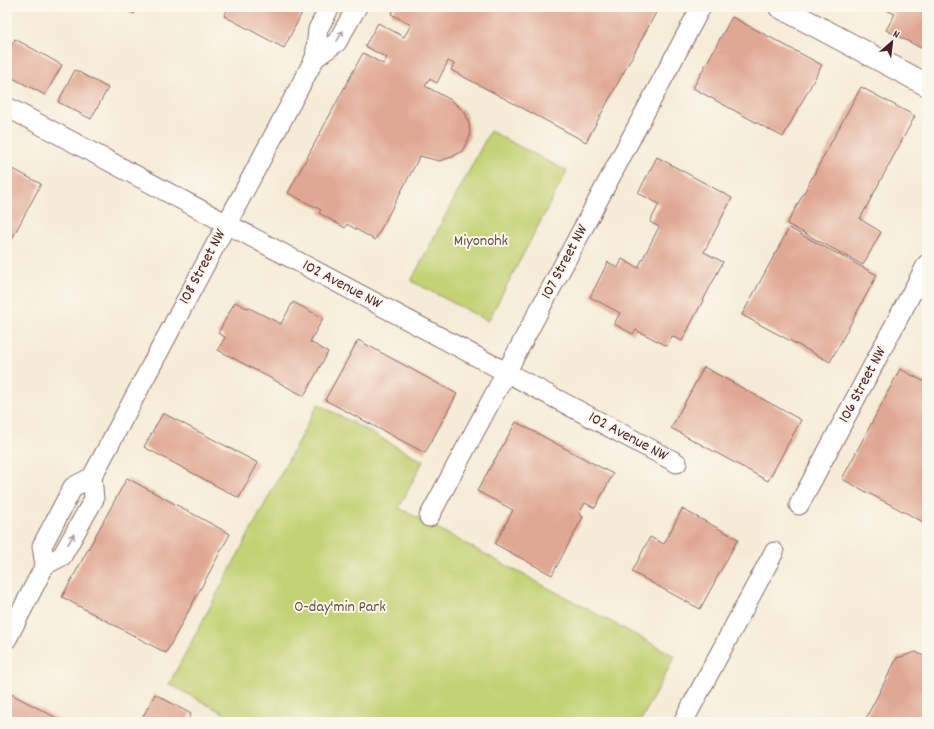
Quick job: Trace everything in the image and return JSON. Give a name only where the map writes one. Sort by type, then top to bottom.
[{"type":"street","name":"108 Street NW","points":[[7,639],[45,565],[42,546],[73,487],[92,477],[315,58],[318,29],[330,7]]},
{"type":"street","name":"108 Street NW","points":[[315,58],[337,42],[357,7]]},
{"type":"street","name":"107 Street NW","points":[[429,517],[701,7]]},
{"type":"street","points":[[780,7],[927,85]]},
{"type":"street","name":"102 Avenue NW","points":[[7,108],[677,464]]},
{"type":"street","name":"106 Street NW","points":[[799,505],[927,264]]},
{"type":"street","points":[[683,722],[774,552]]},
{"type":"green space","name":"Miyonohk","points":[[490,131],[567,171],[488,321],[411,281]]},
{"type":"green space","name":"O-day'min Park","points":[[318,404],[423,461],[399,508],[675,656],[640,722],[240,722],[169,684]]},
{"type":"building","points":[[121,7],[138,7],[134,14]]},
{"type":"building","points":[[229,7],[305,7],[284,48],[224,16]]},
{"type":"building","points":[[393,7],[659,7],[586,142],[451,70],[454,64],[448,61],[437,83],[429,79],[425,86],[451,100],[465,112],[469,124],[470,136],[462,151],[452,157],[439,161],[420,156],[375,240],[347,224],[345,228],[319,213],[321,210],[288,193],[363,53],[383,64],[387,58],[365,46],[378,23],[404,37],[411,25],[391,14],[395,8]]},
{"type":"building","points":[[887,7],[927,7],[927,51],[886,30],[895,14],[886,10]]},
{"type":"building","points":[[732,17],[822,65],[783,137],[693,88]]},
{"type":"building","points":[[15,39],[62,65],[45,95],[7,75],[7,53]]},
{"type":"building","points":[[75,70],[108,88],[91,119],[58,102]]},
{"type":"building","points":[[861,87],[915,116],[860,219],[881,232],[863,265],[787,224]]},
{"type":"building","points":[[657,157],[732,198],[704,252],[723,262],[682,341],[672,336],[667,346],[636,330],[633,334],[614,324],[620,313],[590,297],[608,262],[618,268],[622,259],[638,268],[659,227],[650,222],[659,204],[638,193]]},
{"type":"building","points":[[13,169],[41,184],[7,248],[7,181]]},
{"type":"building","points":[[789,228],[877,275],[830,362],[742,315]]},
{"type":"building","points":[[235,302],[281,324],[293,302],[323,318],[310,342],[328,352],[304,396],[218,350],[225,337],[218,333]]},
{"type":"building","points":[[358,340],[457,394],[425,453],[325,400]]},
{"type":"building","points":[[704,367],[801,420],[768,481],[671,428]]},
{"type":"building","points":[[900,369],[927,383],[927,524],[842,479]]},
{"type":"building","points":[[163,413],[258,463],[239,498],[144,447]]},
{"type":"building","points":[[516,422],[613,474],[595,508],[585,503],[579,514],[583,517],[552,575],[495,544],[513,510],[477,491]]},
{"type":"building","points":[[127,478],[230,534],[166,653],[62,597]]},
{"type":"building","points":[[682,509],[738,539],[700,609],[632,572],[650,537],[664,544]]},
{"type":"building","points":[[916,652],[927,658],[927,722],[864,722],[897,658]]},
{"type":"building","points":[[11,694],[63,722],[7,722],[7,701]]},
{"type":"building","points":[[155,694],[191,714],[187,722],[140,722]]}]
